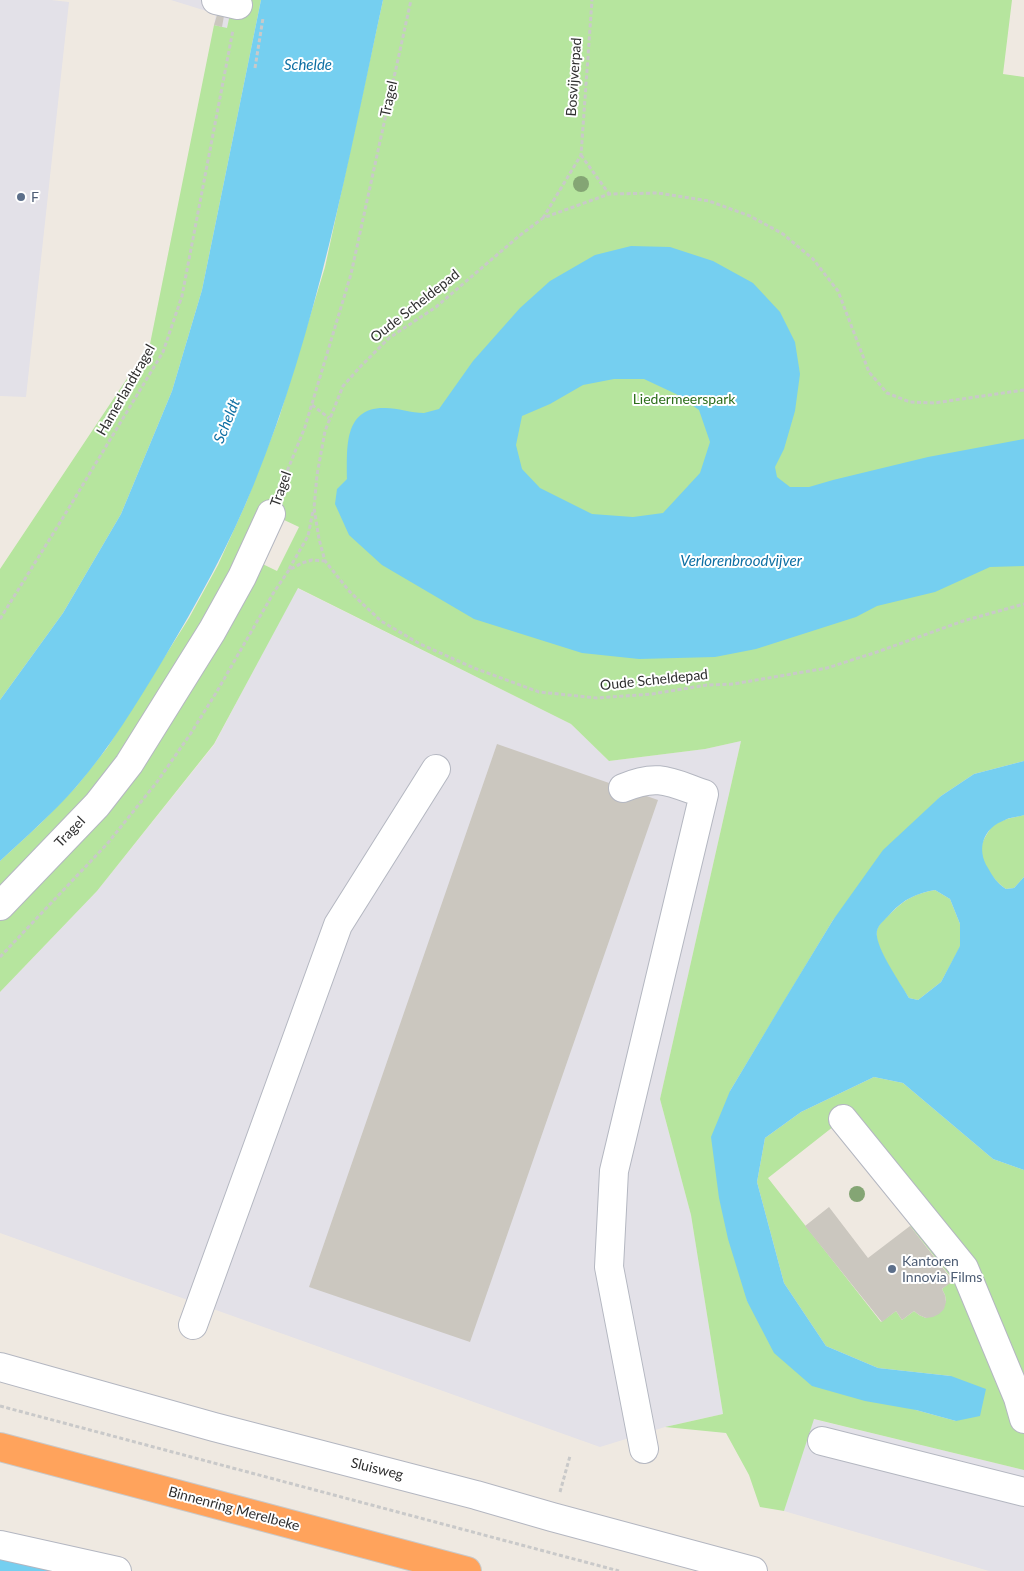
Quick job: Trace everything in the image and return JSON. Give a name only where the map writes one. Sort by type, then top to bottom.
[{"type":"highway","name":"Binnenring Merelbeke","points":[[0,1447],[467,1571]]},
{"type":"street","name":"Tragel","points":[[0,906],[97,805],[129,764],[212,632],[242,577],[272,514]]},
{"type":"street","points":[[193,1325],[338,925],[436,769]]},
{"type":"street","points":[[623,788],[640,781],[663,780],[704,794],[614,1172],[609,1267],[644,1449]]},
{"type":"street","points":[[843,1119],[964,1268],[1018,1398],[1024,1419]]},
{"type":"street","name":"Sluisweg","points":[[0,1367],[214,1427],[466,1492],[753,1571]]},
{"type":"street","points":[[822,1441],[1024,1492]]},
{"type":"street","points":[[0,1545],[117,1571]]},
{"type":"path","name":"Tragel","points":[[272,514],[312,404],[351,274],[411,0]]},
{"type":"path","name":"Bosvijverpad","points":[[543,218],[580,156],[592,0]]},
{"type":"path","points":[[240,5],[254,68]]},
{"type":"path","name":"Hamerlandtragel","points":[[0,619],[163,352],[182,296],[240,5]]},
{"type":"path","points":[[580,156],[609,194]]},
{"type":"path","name":"Oude Scheldepad","points":[[1024,390],[934,403],[910,402],[887,392],[869,372],[838,291],[813,259],[783,234],[750,216],[709,201],[658,193],[609,194],[543,218],[519,236],[436,307],[389,338],[343,386],[325,431],[316,475],[314,508],[319,538],[326,561],[350,592],[381,621],[420,644],[474,668],[539,692],[597,698],[652,694],[708,685],[733,684],[827,668],[963,621],[1024,604]]},
{"type":"path","points":[[312,404],[329,418]]},
{"type":"path","points":[[289,570],[308,536],[314,508]]},
{"type":"path","points":[[0,1406],[619,1571]]},
{"type":"path","points":[[552,1517],[570,1456]]},
{"type":"shaded area","name":"F","points":[[0,0],[69,2],[26,397],[0,396]]},
{"type":"shaded area","points":[[171,0],[233,0],[227,29],[214,25],[216,14]]},
{"type":"shaded area","points":[[297,588],[571,724],[609,761],[705,749],[741,741],[660,1099],[691,1215],[723,1414],[665,1427],[600,1447],[0,1233],[0,992],[97,891],[214,745]]},
{"type":"shaded area","points":[[813,1419],[1024,1470],[1024,1571],[989,1571],[784,1511]]},
{"type":"green space","points":[[233,0],[261,0],[202,290],[172,391],[121,514],[63,613],[0,700],[0,569],[150,344],[214,25],[227,28]]},
{"type":"green space","name":"Liedermeerspark","points":[[383,0],[1012,0],[1003,74],[1024,77],[1024,761],[974,774],[941,796],[833,920],[730,1091],[747,1301],[916,1410],[956,1421],[951,1376],[878,1368],[826,1346],[784,1283],[757,1182],[765,1138],[801,1112],[874,1077],[903,1083],[993,1159],[1024,1170],[1024,1470],[814,1419],[784,1511],[760,1507],[749,1475],[726,1433],[665,1427],[723,1414],[691,1215],[660,1099],[741,741],[705,749],[609,761],[571,724],[298,588],[214,744],[97,891],[0,992],[0,861],[76,787],[107,748],[189,618],[218,565],[246,503],[279,418],[325,267]],"holes":[[[265,511],[299,527],[277,571],[244,555]],[[843,1119],[921,1217],[910,1226],[953,1280],[942,1289],[946,1302],[926,1318],[914,1311],[902,1320],[896,1311],[881,1322],[768,1178]]]},
{"type":"green space","points":[[1024,815],[1024,877],[1014,888],[1006,889],[988,870],[982,858],[982,844],[994,825],[1006,819]]},
{"type":"green space","points":[[935,890],[950,899],[960,924],[960,947],[941,982],[918,1000],[909,998],[888,965],[879,945],[877,930],[883,920],[907,900]]},
{"type":"water","name":"Schelde","points":[[261,0],[383,0],[329,245],[296,366],[254,484],[234,530],[212,574],[163,660],[122,725],[76,787],[0,861],[0,700],[63,613],[121,514],[172,391],[202,290]]},
{"type":"water","name":"Verlorenbroodvijver","points":[[631,246],[670,247],[713,261],[753,283],[780,312],[795,342],[800,374],[795,411],[784,449],[775,467],[777,477],[790,487],[809,487],[928,457],[1024,439],[1024,566],[990,567],[935,592],[877,606],[856,617],[756,649],[715,657],[639,659],[582,653],[474,619],[382,565],[349,535],[335,504],[337,489],[347,479],[348,443],[350,432],[355,422],[361,414],[371,410],[390,408],[424,413],[439,409],[473,361],[520,308],[550,281],[595,255]],"holes":[[[614,379],[644,379],[676,394],[699,410],[710,442],[700,473],[663,513],[633,517],[592,514],[540,488],[522,469],[516,445],[522,416],[550,404],[583,385]]]},
{"type":"water","points":[[1024,761],[1024,815],[1009,818],[991,828],[984,840],[982,854],[984,861],[996,880],[1006,889],[1014,888],[1024,877],[1024,1170],[993,1159],[903,1083],[874,1077],[801,1112],[765,1138],[757,1182],[784,1283],[826,1346],[878,1368],[951,1376],[986,1389],[980,1416],[956,1421],[916,1410],[865,1401],[812,1386],[774,1353],[747,1301],[728,1239],[719,1198],[711,1137],[730,1091],[782,1004],[833,920],[883,850],[941,796],[974,774]],"holes":[[[935,890],[950,899],[960,924],[960,946],[941,982],[918,1000],[909,998],[878,943],[878,928],[896,908],[906,900],[917,895]]]},
{"type":"water","points":[[0,1554],[75,1571],[0,1571]]},
{"type":"building","points":[[217,15],[224,16],[222,27],[214,25]]},
{"type":"building","points":[[497,744],[658,800],[470,1342],[309,1287]]},
{"type":"building","name":"Kantoren Innovia Films","points":[[829,1207],[868,1258],[910,1226],[953,1281],[942,1289],[946,1302],[944,1309],[933,1317],[926,1318],[914,1311],[902,1320],[896,1311],[882,1322],[805,1226]]},
{"type":"place","name":"F","points":[[21,197]]},
{"type":"place","name":"Kantoren Innovia Films","points":[[892,1269]]},
{"type":"water label","name":"Scheldt","points":[[227,421]]}]
